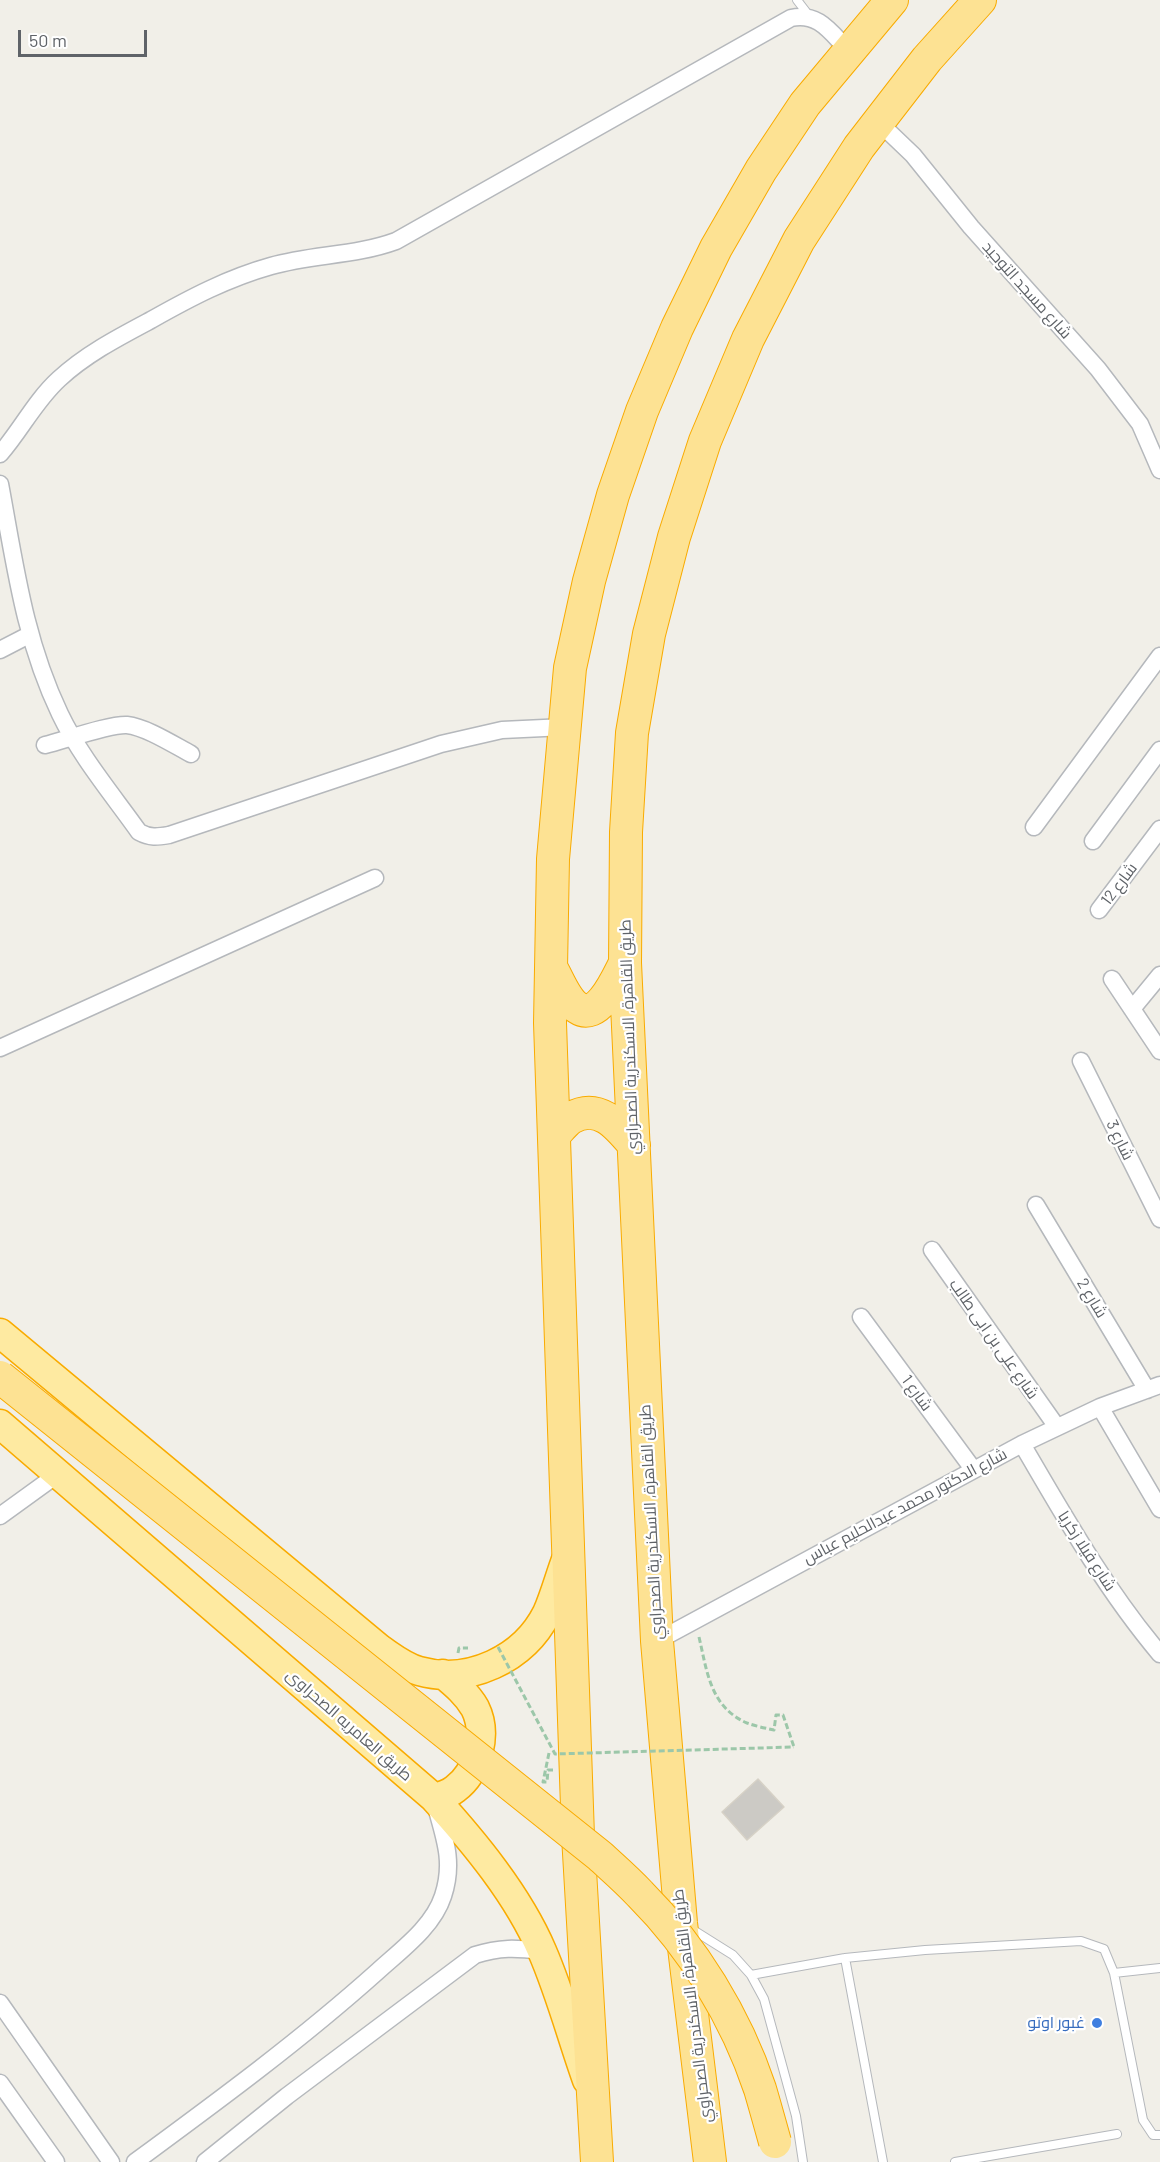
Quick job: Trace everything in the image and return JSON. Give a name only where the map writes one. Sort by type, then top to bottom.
[{"type":"highway","points":[[597,2162],[578,1836],[550,1023],[553,859],[570,669],[589,581],[613,495],[651,390],[677,328],[716,248],[761,170],[805,104],[892,0]]},
{"type":"highway","name":"طريق القاهرة, الاسكندرية الصحراوي","points":[[710,2162],[681,1923],[657,1641],[625,963],[626,832],[632,733],[649,634],[674,537],[705,441],[748,339],[799,240],[859,147],[927,59],[980,0]]},
{"type":"highway","points":[[552,969],[569,998],[579,1009],[588,1010],[597,1006],[609,994],[625,963]]},
{"type":"highway","points":[[554,1135],[571,1118],[585,1114],[600,1114],[613,1121],[634,1145]]},
{"type":"highway","points":[[0,1333],[380,1649],[405,1666],[421,1672],[462,1674],[483,1670],[507,1656],[526,1640],[547,1613],[568,1552]]},
{"type":"highway","points":[[0,1377],[600,1856],[641,1895],[678,1938],[711,1984],[722,2004],[738,2035],[759,2087],[776,2152]]},
{"type":"highway","name":"طريق العامريه الصحراوى","points":[[0,1424],[434,1798],[471,1839],[513,1899],[542,1951],[594,2102]]},
{"type":"highway","points":[[434,1798],[447,1794],[462,1782],[474,1766],[480,1745],[480,1727],[476,1710],[466,1694],[443,1674]]},
{"type":"street","points":[[0,454],[36,404],[58,380],[83,359],[216,285],[261,269],[308,258],[374,250],[396,241],[782,22],[800,16],[810,17],[819,21],[849,51]]},
{"type":"street","name":"شارع مسجد التوحيد","points":[[876,125],[890,133],[913,155],[971,227],[1098,369],[1140,424],[1160,470]]},
{"type":"street","points":[[0,484],[29,635],[59,713],[73,738],[139,832],[154,838],[169,836],[441,744],[502,730],[565,727]]},
{"type":"street","points":[[0,650],[29,635]]},
{"type":"street","points":[[1034,827],[1160,656]]},
{"type":"street","points":[[45,745],[128,725],[141,729],[191,754]]},
{"type":"street","points":[[1093,841],[1160,750]]},
{"type":"street","name":"شارع 12","points":[[1099,910],[1160,829]]},
{"type":"street","points":[[0,1048],[375,878]]},
{"type":"street","points":[[1132,1010],[1160,975]]},
{"type":"street","points":[[1112,979],[1160,1051]]},
{"type":"street","name":"شارع 3","points":[[1081,1061],[1160,1219]]},
{"type":"street","name":"شارع 2","points":[[1036,1205],[1154,1387]]},
{"type":"street","name":"شارع على بن ابى طالب","points":[[932,1250],[1057,1427]]},
{"type":"street","name":"شارع 1","points":[[861,1317],[973,1469]]},
{"type":"street","name":"شارع الدكتور محمد عبدالحليم عباس","points":[[657,1641],[1022,1443],[1100,1407],[1154,1387]]},
{"type":"street","points":[[1100,1407],[1160,1509]]},
{"type":"street","name":"شارع فيلا زكريا","points":[[1022,1443],[1061,1512],[1107,1583],[1160,1654]]},
{"type":"street","points":[[0,1515],[58,1474]]},
{"type":"street","points":[[135,2162],[227,2095],[346,2000],[411,1942],[430,1919],[443,1898],[448,1875],[449,1851],[434,1798]]},
{"type":"street","points":[[205,2162],[287,2096],[475,1955],[496,1948],[514,1947],[542,1951]]},
{"type":"street","points":[[0,2003],[111,2162]]},
{"type":"street","points":[[0,2083],[56,2162]]},
{"type":"lane","points":[[797,0],[810,17]]},
{"type":"lane","points":[[681,1923],[733,1955],[751,1975],[764,1999],[796,2116],[803,2162]]},
{"type":"lane","points":[[751,1975],[845,1958],[925,1950],[1081,1941],[1104,1949],[1114,1973],[1143,2120],[1153,2135],[1160,2135]]},
{"type":"lane","points":[[845,1958],[883,2162]]},
{"type":"lane","points":[[1114,1973],[1160,1968]]},
{"type":"lane","points":[[955,2162],[1117,2134]]},
{"type":"path","points":[[498,1647],[555,1754],[794,1747],[783,1715],[776,1715],[774,1730],[747,1723],[730,1714],[717,1699],[709,1681],[695,1620]]},
{"type":"path","points":[[548,1770],[547,1782],[543,1782],[551,1747]]},
{"type":"building","points":[[758,1779],[784,1807],[747,1840],[722,1812]]},
{"type":"place","name":"غبور اوتو","points":[[1097,2023]]}]
